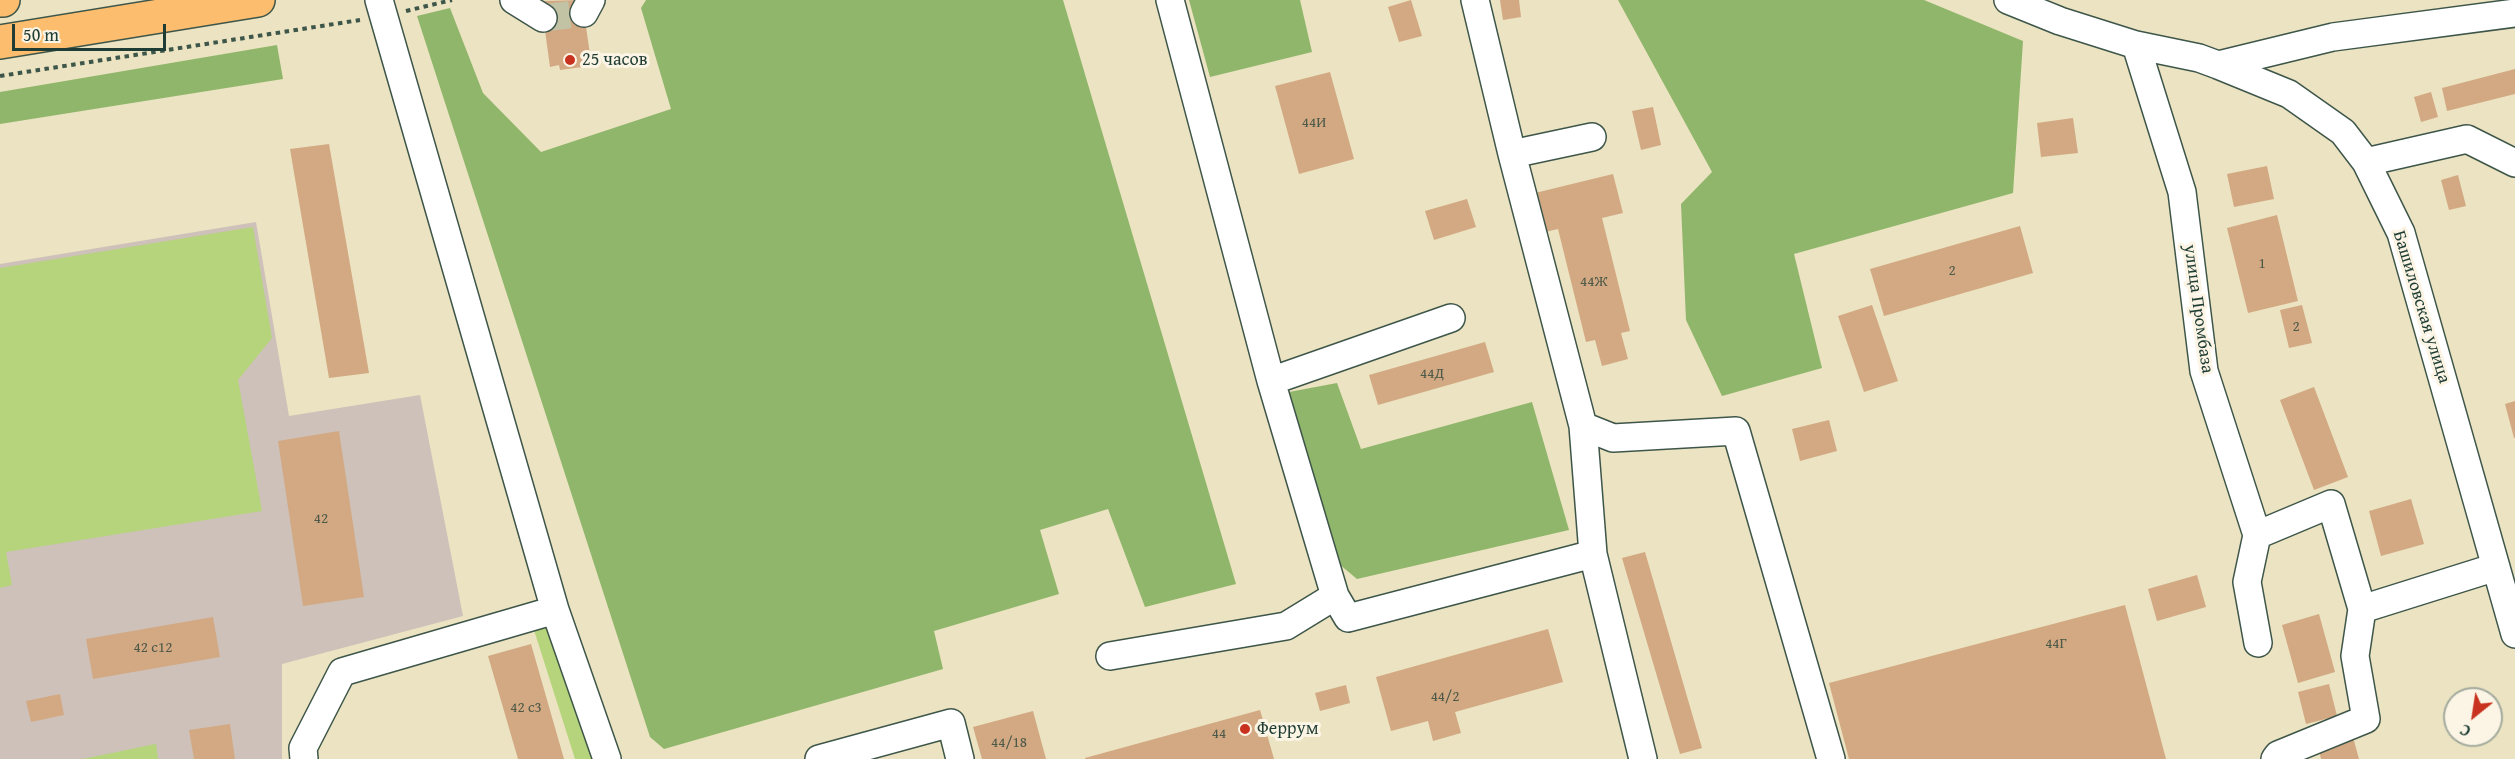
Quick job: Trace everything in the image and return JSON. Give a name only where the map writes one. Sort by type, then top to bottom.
[{"type":"main road","points":[[0,42],[258,0]]},
{"type":"street","points":[[514,0],[543,18]]},
{"type":"street","points":[[1170,0],[1271,381],[1335,596],[1348,618],[1593,554]]},
{"type":"street","points":[[1475,0],[1512,154],[1583,426],[1593,554],[1643,759]]},
{"type":"street","name":"Башиловская улица","points":[[2008,0],[2060,21],[2136,45],[2199,58],[2218,65],[2289,94],[2343,132],[2366,162],[2401,233],[2515,634]]},
{"type":"street","points":[[381,8],[555,610],[607,759]]},
{"type":"street","points":[[2218,65],[2333,37],[2515,13]]},
{"type":"street","name":"улица Промбаза","points":[[2136,45],[2182,192],[2204,371],[2258,535]]},
{"type":"street","points":[[1512,154],[1592,137]]},
{"type":"street","points":[[2366,162],[2467,139],[2515,163]]},
{"type":"street","points":[[1271,381],[1451,318]]},
{"type":"street","points":[[1583,426],[1613,438],[1736,431],[1831,759]]},
{"type":"street","points":[[2258,643],[2247,582],[2258,535],[2331,504],[2362,609],[2355,656],[2366,719],[2278,755],[2275,759]]},
{"type":"street","points":[[2362,609],[2496,567]]},
{"type":"street","points":[[1110,656],[1286,626],[1335,596]]},
{"type":"street","points":[[304,759],[303,748],[342,672],[555,610]]},
{"type":"street","points":[[819,759],[951,723],[960,759]]},
{"type":"path","points":[[0,76],[381,8],[452,0]]},
{"type":"shaded area","points":[[256,222],[289,416],[420,395],[463,616],[282,664],[282,759],[0,759],[0,264]]},
{"type":"green space","points":[[646,0],[1063,0],[1236,584],[1145,607],[1108,509],[1040,530],[1059,594],[934,631],[943,669],[664,749],[650,737],[417,16],[450,8],[483,93],[541,152],[671,109],[641,8]]},
{"type":"green space","points":[[1189,0],[1300,0],[1312,52],[1210,77]]},
{"type":"green space","points":[[1618,0],[1924,0],[2023,41],[2013,193],[1794,254],[1822,368],[1722,396],[1686,320],[1681,204],[1712,172]]},
{"type":"green space","points":[[277,45],[283,79],[0,124],[0,92]]},
{"type":"green space","points":[[253,227],[272,338],[238,380],[262,511],[6,552],[12,585],[0,588],[0,268]]},
{"type":"green space","points":[[1337,383],[1361,449],[1532,402],[1569,530],[1357,579],[1339,564],[1289,392]]},
{"type":"green space","points":[[549,625],[592,759],[575,759],[534,630]]},
{"type":"green space","points":[[155,744],[158,759],[83,759]]},
{"type":"building","points":[[582,0],[591,61],[582,62],[582,67],[560,70],[559,65],[550,67],[541,1]]},
{"type":"building","points":[[1411,0],[1422,36],[1399,42],[1388,7]]},
{"type":"building","points":[[1500,0],[1519,0],[1521,17],[1503,20]]},
{"type":"building","points":[[2515,69],[2515,94],[2447,111],[2442,88]]},
{"type":"building","points":[[1330,72],[1354,159],[1299,174],[1275,86]]},
{"type":"building","points":[[2431,92],[2438,117],[2421,122],[2414,97]]},
{"type":"building","points":[[1653,107],[1661,145],[1641,150],[1632,111]]},
{"type":"building","points":[[2073,118],[2078,153],[2041,157],[2037,123]]},
{"type":"building","points":[[329,144],[369,373],[329,378],[290,149]]},
{"type":"building","points":[[2267,166],[2274,199],[2234,207],[2227,174]]},
{"type":"building","points":[[1613,174],[1623,213],[1602,218],[1630,331],[1621,333],[1628,359],[1602,366],[1595,340],[1586,342],[1558,229],[1545,232],[1535,193]]},
{"type":"building","points":[[2458,175],[2466,206],[2449,210],[2441,180]]},
{"type":"building","points":[[1467,199],[1476,227],[1434,240],[1425,211]]},
{"type":"building","points":[[2277,215],[2298,301],[2248,313],[2227,228]]},
{"type":"building","points":[[2020,226],[2033,273],[1884,316],[1870,269]]},
{"type":"building","points":[[1872,305],[1898,381],[1864,392],[1838,316]]},
{"type":"building","points":[[2302,305],[2312,343],[2289,348],[2280,310]]},
{"type":"building","points":[[1485,342],[1494,372],[1378,405],[1369,375]]},
{"type":"building","points":[[2314,387],[2348,477],[2314,490],[2280,400]]},
{"type":"building","points":[[2515,401],[2515,438],[2514,438],[2505,404]]},
{"type":"building","points":[[1829,420],[1837,451],[1800,461],[1792,429]]},
{"type":"building","points":[[339,431],[364,597],[303,606],[278,441]]},
{"type":"building","points":[[2411,499],[2424,544],[2381,556],[2369,511]]},
{"type":"building","points":[[1645,552],[1702,748],[1680,754],[1622,558]]},
{"type":"building","points":[[2197,575],[2206,607],[2157,621],[2148,589]]},
{"type":"building","points":[[2125,605],[2166,759],[1849,759],[1829,683]]},
{"type":"building","points":[[2319,614],[2335,672],[2298,683],[2282,625]]},
{"type":"building","points":[[213,617],[220,657],[93,679],[86,639]]},
{"type":"building","points":[[1548,629],[1563,682],[1455,712],[1461,733],[1433,741],[1428,721],[1391,731],[1376,677]]},
{"type":"building","points":[[531,644],[564,759],[518,759],[488,656]]},
{"type":"building","points":[[2329,684],[2337,716],[2306,724],[2298,692]]},
{"type":"building","points":[[1346,685],[1350,703],[1320,711],[1315,693]]},
{"type":"building","points":[[60,694],[64,715],[31,722],[26,701]]},
{"type":"building","points":[[1260,710],[1274,759],[1085,759],[1085,758]]},
{"type":"building","points":[[1033,711],[1046,759],[982,759],[973,727]]},
{"type":"building","points":[[230,724],[235,759],[194,759],[189,730]]},
{"type":"building","points":[[2353,737],[2359,759],[2321,759],[2318,746]]},
{"type":"tunnel","points":[[543,18],[584,13]]},
{"type":"place","name":"25 часов","points":[[570,60]]},
{"type":"place","name":"Феррум","points":[[1245,729]]}]
